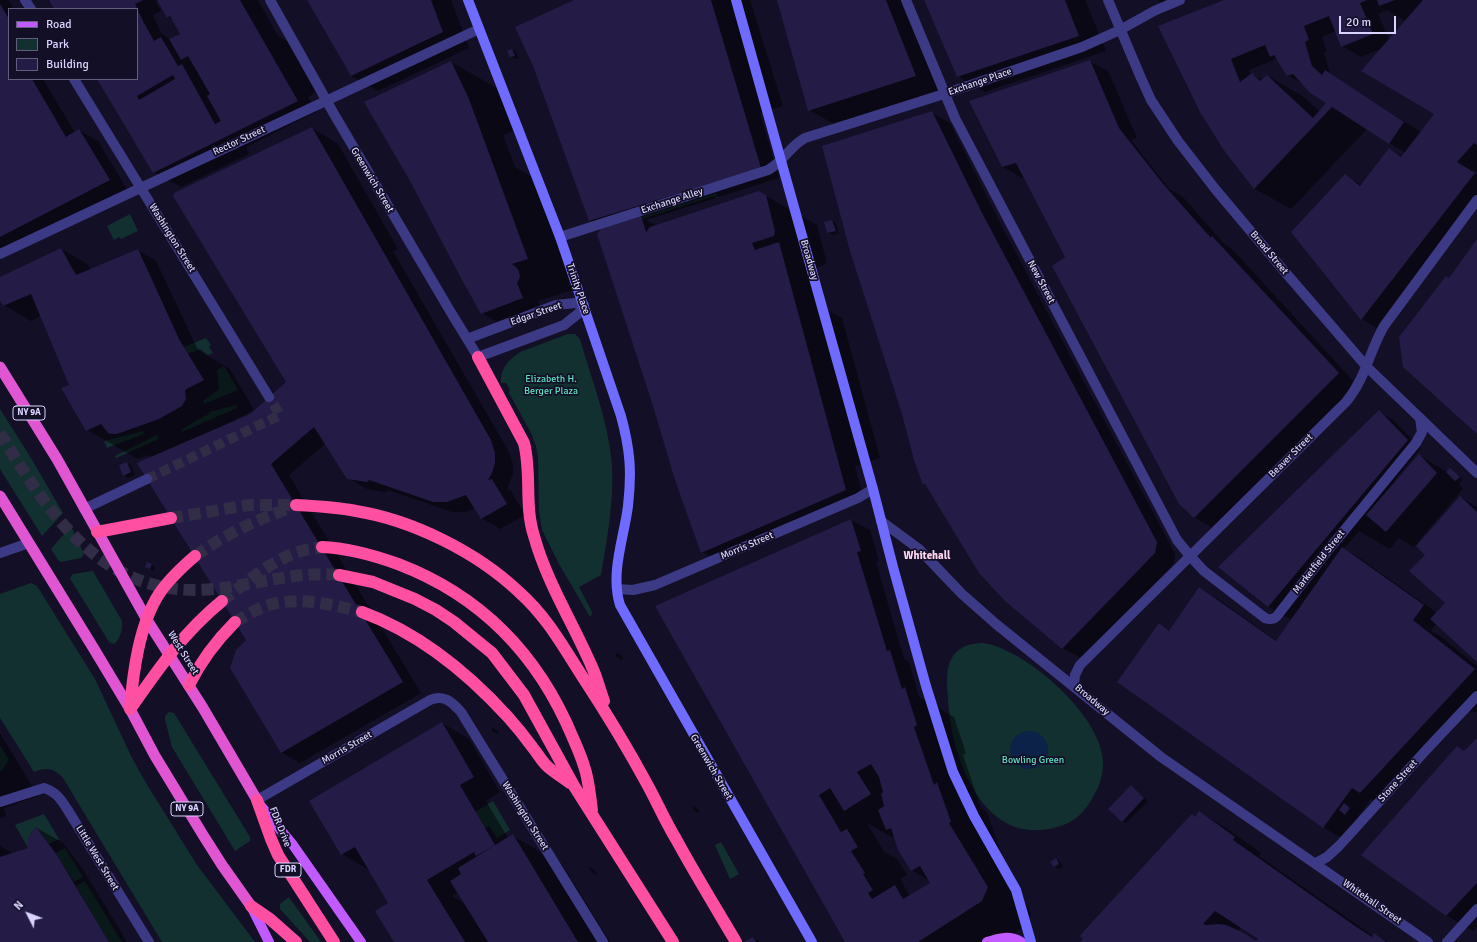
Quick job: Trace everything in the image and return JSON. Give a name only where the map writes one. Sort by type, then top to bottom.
[{"type":"highway","points":[[478,358],[524,443],[528,458],[530,519],[537,548],[555,592],[593,668],[608,716]]},
{"type":"highway","name":"West Street","points":[[0,367],[57,459],[147,620],[189,685],[257,800]]},
{"type":"highway","name":"NY 9A","points":[[0,496],[130,709],[155,756],[203,835],[251,906]]},
{"type":"highway","points":[[296,505],[321,506],[356,511],[390,520],[436,537],[479,561],[519,592],[550,625],[608,716],[675,838],[736,942]]},
{"type":"highway","points":[[97,532],[171,518]]},
{"type":"highway","points":[[322,547],[360,551],[410,568],[433,579],[479,608],[500,627],[537,669],[563,713],[584,766],[592,814]]},
{"type":"highway","points":[[130,709],[133,674],[147,620],[159,595],[170,580],[179,569],[195,556]]},
{"type":"highway","points":[[339,575],[373,582],[415,599],[454,622],[492,653],[524,695],[574,786],[673,942]]},
{"type":"highway","points":[[130,709],[169,654],[196,624],[222,601]]},
{"type":"highway","points":[[362,612],[379,618],[407,632],[453,665],[502,711],[547,766],[574,786]]},
{"type":"highway","points":[[189,685],[199,666],[235,622]]},
{"type":"highway","name":"FDR Drive","points":[[257,800],[278,854],[334,942]]},
{"type":"highway","points":[[251,906],[270,919],[296,942]]},
{"type":"main road","name":"Trinity Place","points":[[468,0],[560,237],[621,416],[629,451],[630,475],[617,577],[617,589]]},
{"type":"main road","name":"Broadway","points":[[736,0],[873,489],[926,686],[953,772],[974,816],[1016,890],[1031,942]]},
{"type":"main road","name":"Greenwich Street","points":[[617,589],[618,601],[623,611],[812,942]]},
{"type":"main road","name":"West Street","points":[[257,800],[292,845],[361,942]]},
{"type":"main road","points":[[251,906],[269,942]]},
{"type":"main road","points":[[987,942],[1002,937],[1011,938],[1021,942]]},
{"type":"street","name":"Greenwich Street","points":[[270,0],[326,101],[478,358]]},
{"type":"street","name":"New Street","points":[[906,0],[958,125],[1177,540],[1190,556]]},
{"type":"street","name":"Broad Street","points":[[1108,0],[1151,100],[1178,141],[1216,190],[1367,367],[1477,473]]},
{"type":"street","name":"Exchange Place","points":[[781,161],[799,141],[805,138],[944,94],[1082,47],[1180,0]]},
{"type":"street","name":"Rector Street","points":[[0,254],[479,29]]},
{"type":"street","name":"Washington Street","points":[[75,80],[269,398]]},
{"type":"street","name":"Exchange Alley","points":[[560,237],[768,170],[781,161]]},
{"type":"street","name":"Beaver Street","points":[[1074,685],[1075,675],[1080,664],[1346,402],[1358,386],[1384,326],[1477,200]]},
{"type":"street","name":"Edgar Street","points":[[467,339],[556,305],[575,303],[584,305],[579,313],[564,325],[478,358]]},
{"type":"street","name":"Marketfield Street","points":[[1190,556],[1204,571],[1265,618],[1269,620],[1274,619],[1416,443],[1422,432],[1420,418]]},
{"type":"street","points":[[84,509],[147,480]]},
{"type":"street","name":"Morris Street","points":[[617,589],[634,590],[655,584],[858,498],[873,489]]},
{"type":"street","name":"Broadway","points":[[881,521],[919,549],[962,594],[991,620],[1074,685],[1161,757],[1316,863]]},
{"type":"street","points":[[0,553],[29,543]]},
{"type":"street","name":"Stone Street","points":[[1316,863],[1327,857],[1339,846],[1477,696]]},
{"type":"street","name":"Washington Street","points":[[439,697],[449,701],[461,712],[603,942]]},
{"type":"street","name":"Morris Street","points":[[257,800],[430,700],[439,697]]},
{"type":"street","name":"Little West Street","points":[[0,802],[44,788],[51,790],[62,800],[149,942]]},
{"type":"street","name":"Whitehall Street","points":[[1316,863],[1428,942]]},
{"type":"street","points":[[1447,942],[1477,909]]},
{"type":"green space","points":[[716,194],[718,198],[714,196],[642,219],[642,217]]},
{"type":"green space","points":[[130,214],[138,231],[121,239],[119,237],[114,240],[107,226]]},
{"type":"green space","name":"Elizabeth H. Berger Plaza","points":[[568,334],[575,334],[580,339],[604,418],[612,466],[611,507],[601,575],[579,587],[591,610],[592,614],[590,617],[559,564],[542,530],[539,511],[538,457],[536,446],[531,433],[509,393],[510,390],[506,383],[501,383],[502,373],[506,365],[520,352]]},
{"type":"green space","points":[[206,338],[211,345],[209,347],[213,353],[208,355],[200,349],[187,354],[184,347]]},
{"type":"green space","points":[[224,366],[238,390],[204,404],[203,401],[219,389],[217,370]]},
{"type":"green space","points":[[236,405],[237,408],[182,432],[181,430],[209,414],[209,412]]},
{"type":"green space","points":[[0,409],[63,513],[42,536],[0,469]]},
{"type":"green space","points":[[143,431],[144,434],[107,448],[104,441]]},
{"type":"green space","points":[[157,435],[159,439],[116,458],[115,456]]},
{"type":"green space","points":[[71,526],[84,554],[81,558],[61,562],[51,549]]},
{"type":"green space","points":[[93,571],[122,621],[121,634],[114,644],[109,642],[70,578],[73,574]]},
{"type":"green space","points":[[31,583],[37,586],[95,679],[132,758],[197,865],[255,942],[162,942],[63,778],[50,769],[42,769],[34,772],[0,718],[0,594]]},
{"type":"green space","name":"Bowling Green","points":[[983,643],[1000,648],[1037,669],[1056,685],[1072,702],[1086,719],[1097,737],[1103,760],[1103,771],[1100,782],[1096,792],[1083,812],[1069,823],[1057,827],[1031,830],[1009,824],[990,811],[975,792],[964,769],[955,745],[950,720],[947,676],[950,661],[959,650],[971,644]]},
{"type":"green space","points":[[169,712],[174,713],[250,837],[250,841],[235,851],[172,747],[165,719],[165,716]]},
{"type":"green space","points":[[0,745],[9,760],[0,771]]},
{"type":"green space","points":[[493,801],[510,830],[497,838],[489,826],[485,828],[475,812]]},
{"type":"green space","points":[[44,814],[59,839],[49,844],[36,827],[28,838],[28,848],[15,825]]},
{"type":"green space","points":[[721,842],[739,874],[730,879],[715,845]]},
{"type":"green space","points":[[65,848],[83,877],[74,882],[56,853]]},
{"type":"green space","points":[[85,881],[122,942],[109,942],[76,886]]},
{"type":"green space","points":[[289,897],[321,942],[310,942],[280,909],[280,904]]},
{"type":"water","points":[[1025,731],[1033,731],[1043,736],[1047,743],[1047,757],[1043,764],[1033,769],[1025,769],[1015,764],[1013,761],[1010,754],[1010,746],[1015,736],[1018,734]]},
{"type":"building","points":[[49,0],[143,0],[135,4],[137,8],[53,8]]},
{"type":"building","points":[[157,0],[240,0],[298,101],[153,173],[98,80],[138,80],[138,10],[154,41],[161,37],[178,66],[182,64],[215,124],[221,121],[207,96],[210,94],[188,56],[181,60],[169,39],[180,34],[170,16],[167,18]],"holes":[[[173,75],[175,79],[139,100],[137,96]]]},
{"type":"building","points":[[307,0],[431,0],[443,32],[351,76]]},
{"type":"building","points":[[574,0],[711,0],[761,168],[589,221],[533,66],[515,27]]},
{"type":"building","points":[[777,0],[886,0],[916,76],[808,111]]},
{"type":"building","points":[[924,0],[1065,0],[1079,36],[957,77]]},
{"type":"building","points":[[1224,0],[1367,0],[1360,3],[1373,34],[1341,47],[1329,16],[1304,26],[1309,40],[1305,42],[1312,66],[1322,75],[1325,70],[1404,122],[1389,144],[1332,107],[1254,189],[1223,149],[1200,112],[1158,26]],"holes":[[[1265,45],[1270,57],[1274,55],[1287,76],[1293,74],[1310,93],[1326,103],[1313,118],[1267,75],[1260,81],[1252,73],[1240,82],[1231,59]]]},
{"type":"building","points":[[1377,0],[1395,0],[1379,6]]},
{"type":"building","points":[[1423,0],[1477,0],[1477,145],[1474,143],[1457,162],[1475,173],[1361,320],[1291,232],[1345,174],[1360,186],[1389,148],[1401,157],[1434,114],[1361,71]]},
{"type":"building","points":[[0,4],[8,17],[8,80],[33,80],[66,137],[79,129],[110,180],[0,237]]},
{"type":"building","points":[[512,49],[515,56],[510,57],[507,51]]},
{"type":"building","points":[[1090,60],[1119,128],[1164,185],[1211,238],[1212,236],[1339,373],[1194,518],[1179,504],[1052,266],[1065,257],[1016,163],[1002,167],[969,101]]},
{"type":"building","points":[[451,61],[469,99],[528,259],[512,264],[519,271],[520,277],[517,283],[523,298],[481,314],[410,181],[364,102]]},
{"type":"building","points":[[932,111],[981,211],[1157,542],[1155,553],[1062,649],[1005,601],[979,573],[925,484],[923,485],[850,251],[822,146]]},
{"type":"building","points":[[312,127],[491,440],[495,453],[495,463],[488,480],[492,479],[507,504],[481,519],[466,495],[447,502],[433,502],[369,480],[367,482],[347,479],[314,427],[271,464],[403,682],[281,753],[230,668],[236,650],[246,640],[137,463],[250,414],[286,382],[173,196],[174,193]]},
{"type":"building","points":[[759,191],[766,195],[775,231],[774,236],[752,243],[755,250],[779,242],[846,490],[701,553],[675,480],[653,406],[597,234],[601,229],[641,215],[646,232],[650,227]]},
{"type":"building","points":[[832,220],[836,231],[827,233],[824,222]]},
{"type":"building","points":[[1477,239],[1477,434],[1403,367],[1399,337],[1446,276],[1449,278]]},
{"type":"building","points":[[61,248],[76,275],[138,249],[179,339],[204,380],[185,390],[186,399],[182,406],[159,419],[117,434],[108,433],[101,424],[86,431],[61,388],[69,385],[31,294],[3,306],[0,301],[0,277]]},
{"type":"building","points":[[1379,410],[1408,440],[1268,607],[1218,567]]},
{"type":"building","points":[[1419,454],[1437,473],[1386,532],[1366,515]]},
{"type":"building","points":[[127,462],[131,472],[123,476],[119,465]]},
{"type":"building","points":[[1450,468],[1460,477],[1455,481],[1446,472]]},
{"type":"building","points":[[1460,496],[1477,512],[1477,662],[1430,619],[1445,603],[1409,571],[1425,555],[1416,546]]},
{"type":"building","points":[[851,519],[861,551],[857,552],[887,651],[890,650],[902,689],[905,687],[917,725],[914,727],[934,785],[937,782],[951,822],[949,823],[988,887],[982,901],[918,942],[845,942],[655,606]],"holes":[[[871,764],[879,777],[883,792],[881,794],[884,806],[878,810],[886,830],[891,828],[898,850],[911,871],[920,866],[930,883],[903,899],[895,885],[872,899],[868,893],[873,890],[863,874],[865,873],[851,851],[858,847],[847,829],[841,832],[819,795],[830,788],[844,811],[871,794],[857,772]]]},
{"type":"building","points":[[1342,547],[1424,605],[1413,620],[1475,669],[1360,793],[1352,788],[1323,828],[1117,682],[1159,623],[1169,631],[1199,587],[1276,641]]},
{"type":"building","points":[[147,562],[152,564],[150,569],[145,567]]},
{"type":"building","points":[[442,722],[474,777],[460,785],[495,845],[476,856],[474,852],[427,880],[465,942],[394,942],[375,911],[388,903],[355,847],[341,855],[309,801]]},
{"type":"building","points":[[1477,738],[1477,883],[1446,916],[1361,855],[1457,746],[1464,751]]},
{"type":"building","points":[[1131,785],[1144,798],[1122,822],[1108,809]]},
{"type":"building","points":[[1344,803],[1350,808],[1345,815],[1339,810]]},
{"type":"building","points":[[1199,811],[1235,837],[1233,840],[1355,926],[1372,937],[1374,933],[1386,942],[1080,942],[1083,939],[1080,936],[1083,932],[1187,819],[1192,814],[1195,817]],"holes":[[[1215,911],[1258,939],[1256,941],[1242,932],[1226,925],[1203,924]]]},
{"type":"building","points":[[36,827],[57,855],[109,942],[0,942],[0,857],[28,848],[28,838]]},
{"type":"building","points":[[513,834],[578,942],[488,942],[450,881],[461,874],[458,868]]},
{"type":"building","points":[[1056,858],[1059,864],[1054,867],[1050,862]]},
{"type":"building","points":[[753,937],[756,942],[744,942]]},
{"type":"tunnel","points":[[147,479],[280,415],[269,397]]},
{"type":"tunnel","points":[[0,433],[39,494],[60,521],[84,546],[111,566],[141,581],[175,589],[213,589],[306,575],[339,575]]},
{"type":"tunnel","points":[[171,518],[249,505],[296,505]]},
{"type":"tunnel","points":[[195,556],[217,541],[290,508]]},
{"type":"tunnel","points":[[222,601],[279,560],[301,551],[322,547]]},
{"type":"tunnel","points":[[235,622],[263,607],[275,603],[287,602],[312,602],[362,612]]},
{"type":"district","name":"Whitehall","points":[[927,556]]}]
